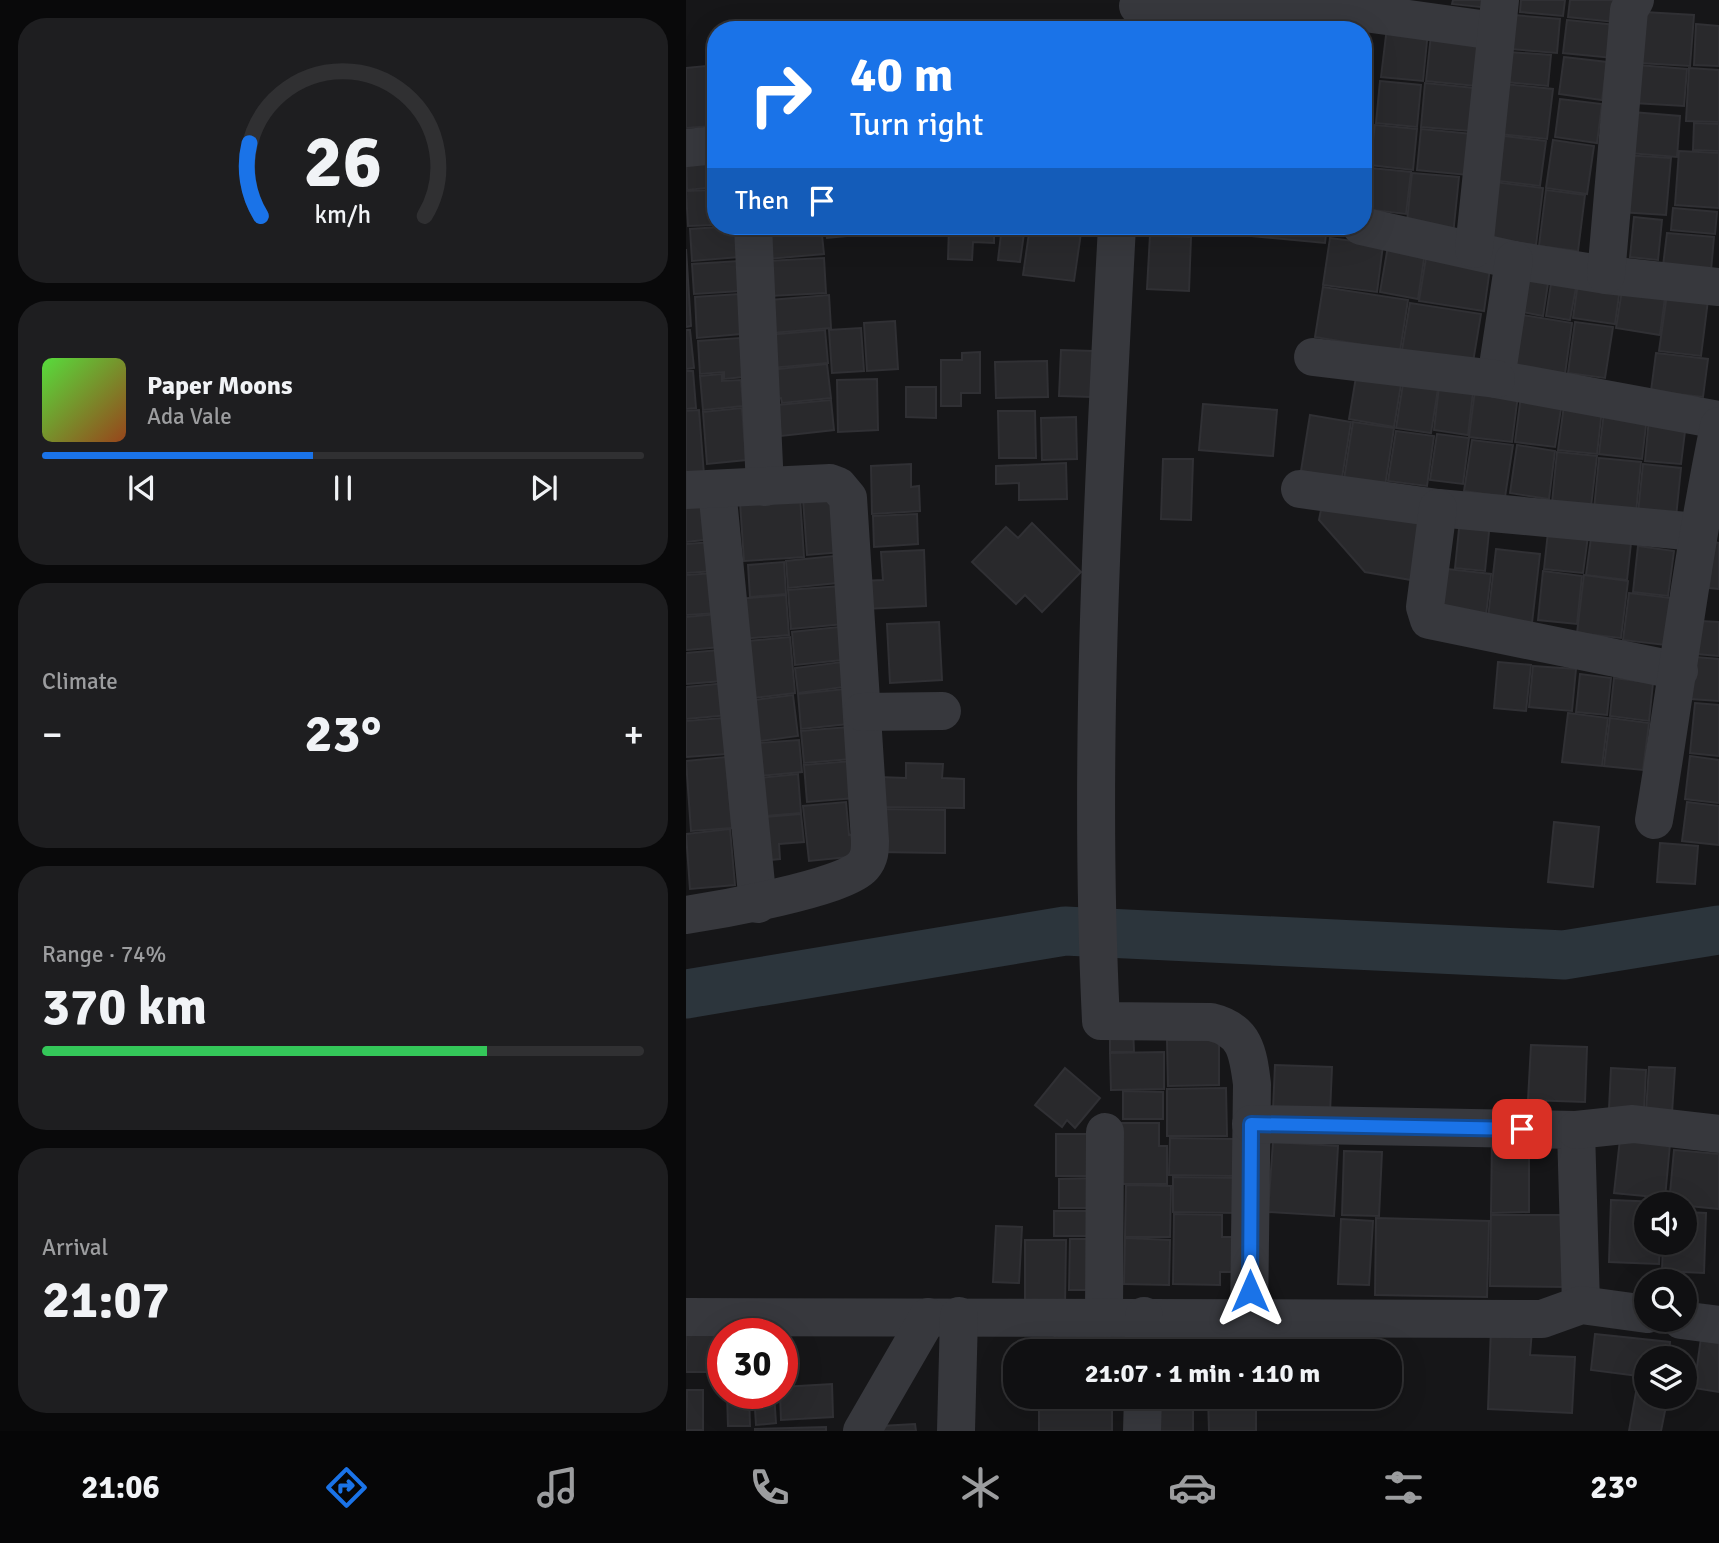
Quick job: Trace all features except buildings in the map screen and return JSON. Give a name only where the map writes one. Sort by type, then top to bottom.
[{"type":"street","points":[[1606,275],[1629,10],[1635,0]]},
{"type":"street","points":[[1138,12],[1498,15],[1474,249]]},
{"type":"street","points":[[686,148],[707,146]]},
{"type":"street","points":[[1372,228],[1514,260],[1606,275],[1719,287]]},
{"type":"street","points":[[753,235],[765,486]]},
{"type":"street","points":[[1117,235],[1102,501],[1094,831],[1101,1021],[1211,1022],[1235,1031],[1248,1054],[1251,1124],[1249,1318]]},
{"type":"street","points":[[1496,379],[1514,260]]},
{"type":"street","points":[[1313,357],[1496,379],[1719,420]]},
{"type":"street","points":[[1654,820],[1679,671],[1704,592],[1697,532],[1719,426]]},
{"type":"street","points":[[686,915],[758,904],[855,873],[870,855],[848,498],[838,486],[830,483],[701,489],[758,904]]},
{"type":"street","points":[[1300,489],[1438,508],[1697,532]]},
{"type":"street","points":[[1438,508],[1425,607],[1429,620],[1679,671]]},
{"type":"street","points":[[862,712],[942,710]]},
{"type":"street","points":[[1251,1124],[1576,1130],[1633,1124],[1719,1134]]},
{"type":"street","points":[[1576,1130],[1581,1305]]},
{"type":"street","points":[[1104,1316],[1105,1132]]},
{"type":"street","points":[[686,1317],[1104,1316],[1144,1333],[1249,1318],[1542,1319],[1581,1305],[1634,1312]]},
{"type":"street","points":[[862,1431],[943,1317]]},
{"type":"street","points":[[943,1317],[956,1431]]},
{"type":"street","points":[[1697,1322],[1719,1325]]},
{"type":"street","points":[[1142,1431],[1143,1409]]},
{"type":"waterway","points":[[686,994],[1065,931],[1564,955],[1719,930]]},
{"type":"route","points":[[1250,1291],[1251,1124],[1522,1129]]}]
